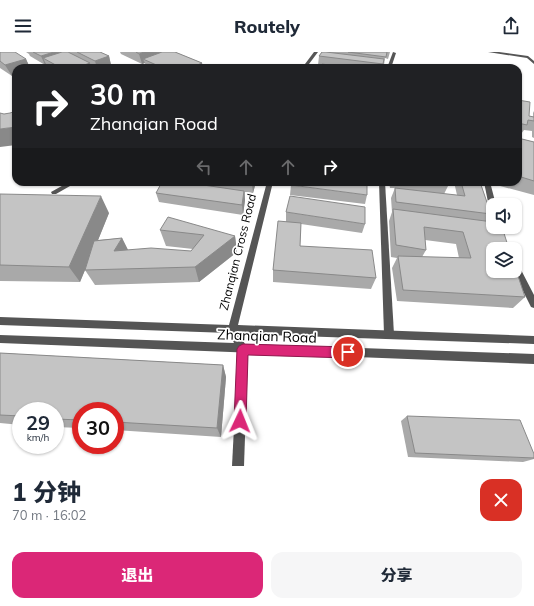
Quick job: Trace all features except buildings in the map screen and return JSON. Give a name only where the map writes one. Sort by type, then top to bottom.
[{"type":"street","points":[[307,64],[316,52]]},
{"type":"street","points":[[490,52],[528,57],[534,63]]},
{"type":"street","points":[[390,64],[394,53]]},
{"type":"street","points":[[54,192],[66,186]]},
{"type":"street","name":"Zhanqian Cross Road","points":[[232,330],[269,186]]},
{"type":"street","points":[[383,186],[388,219],[389,334]]},
{"type":"street","points":[[488,186],[491,198]]},
{"type":"street","points":[[521,278],[534,304]]},
{"type":"street","name":"Zhanqian Road","points":[[0,321],[534,340]]},
{"type":"street","points":[[232,330],[243,349],[238,466]]},
{"type":"street","name":"Zhanqian Road","points":[[0,339],[534,359]]},
{"type":"route","points":[[240,421],[243,349],[348,352]]}]
